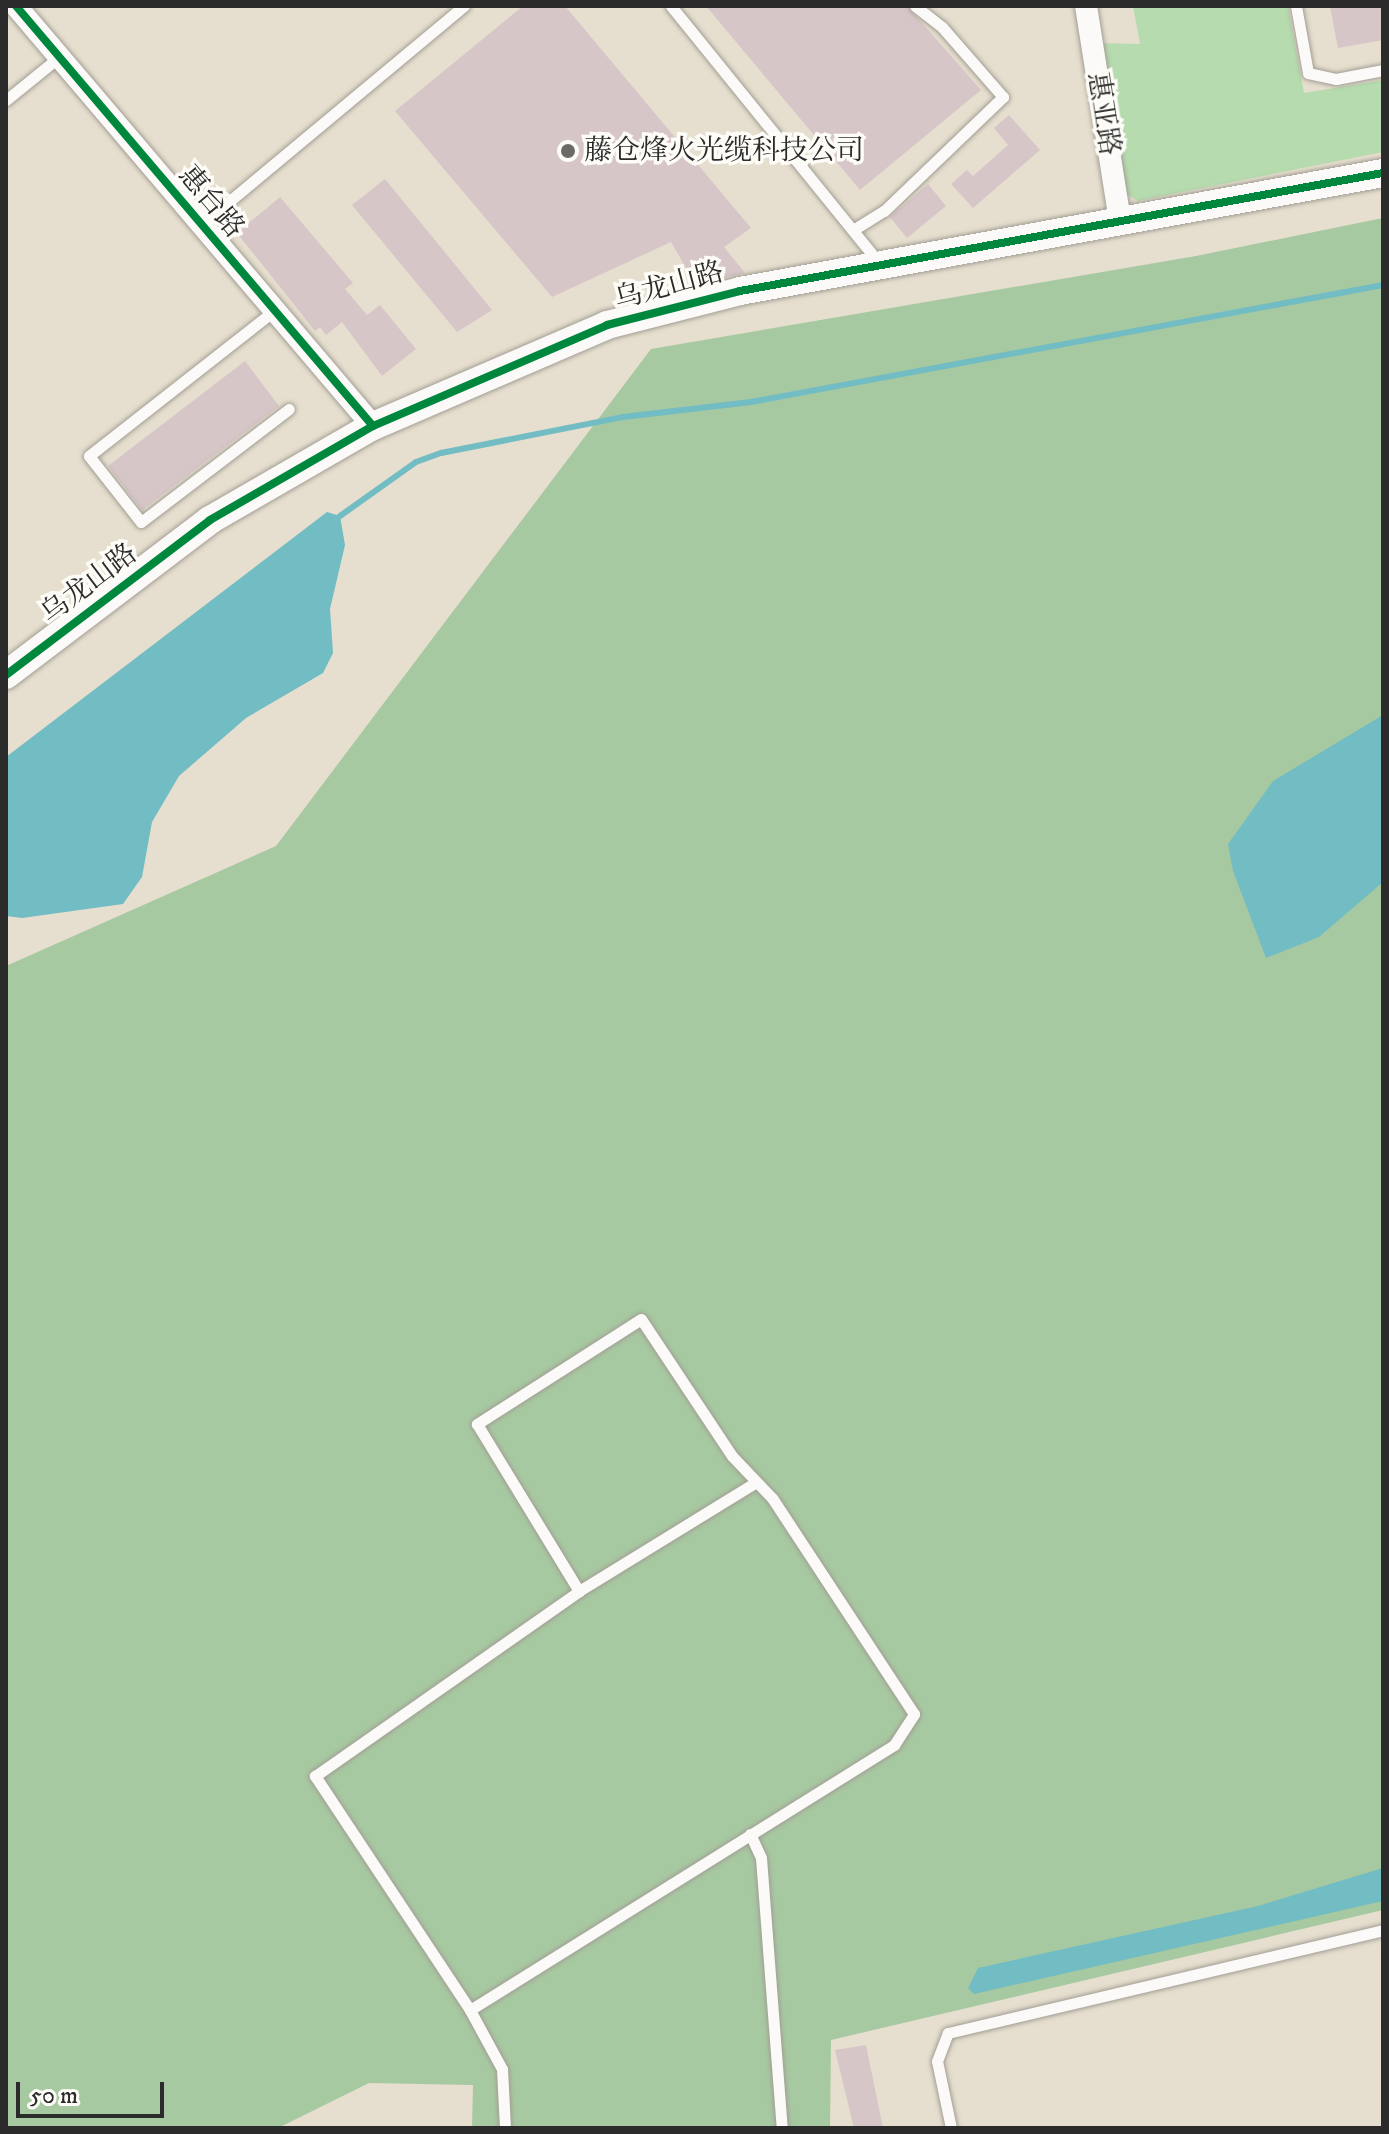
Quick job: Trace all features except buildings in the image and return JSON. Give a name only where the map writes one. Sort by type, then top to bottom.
[{"type":"street","name":"惠台路","points":[[16,6],[373,426]]},
{"type":"street","name":"惠亚路","points":[[1086,6],[1120,221]]},
{"type":"street","name":"乌龙山路","points":[[6,675],[210,520],[373,426],[607,325],[740,291],[1383,173]]},
{"type":"lane","points":[[202,224],[464,6]]},
{"type":"lane","points":[[671,6],[881,265]]},
{"type":"lane","points":[[1296,6],[1308,73],[1336,79],[1383,70]]},
{"type":"lane","points":[[853,230],[884,211],[1003,97],[942,27],[921,8]]},
{"type":"lane","points":[[6,100],[59,57]]},
{"type":"lane","points":[[275,310],[89,456],[141,522],[289,409]]},
{"type":"lane","points":[[470,2010],[894,1745],[914,1714],[772,1498],[753,1484],[641,1319],[477,1424],[579,1591]]},
{"type":"lane","points":[[505,2128],[502,2069],[470,2010],[315,1776],[579,1591],[753,1484]]},
{"type":"lane","points":[[750,1834],[761,1858],[782,2128]]},
{"type":"lane","points":[[951,2128],[937,2061],[948,2033],[1383,1930]]},
{"type":"green space","points":[[1133,6],[1288,6],[1304,93],[1383,80],[1383,152],[1138,201],[1126,194],[1099,43],[1140,44]]},
{"type":"green space","points":[[1383,218],[1383,1910],[831,2040],[830,2128],[472,2128],[473,2085],[369,2083],[278,2128],[6,2128],[6,966],[276,846],[651,349],[1196,256]]},
{"type":"water","points":[[327,512],[340,516],[345,545],[330,609],[333,653],[323,673],[246,718],[179,776],[152,822],[142,877],[123,904],[22,918],[6,916],[6,757]]},
{"type":"water","points":[[1383,715],[1383,882],[1319,937],[1266,958],[1233,871],[1228,844],[1273,781]]},
{"type":"water","points":[[1383,1868],[1383,1901],[974,1994],[968,1988],[978,1968],[1258,1906]]},
{"type":"waterway","points":[[340,516],[416,462],[441,453],[623,417],[751,402],[1383,285]]},
{"type":"cycle path","points":[[16,6],[373,426]]},
{"type":"cycle path","points":[[6,675],[210,520],[373,426],[607,325],[740,291],[1383,173]]},
{"type":"place","name":"藤仓烽火光缆科技公司","points":[[568,151]]}]
